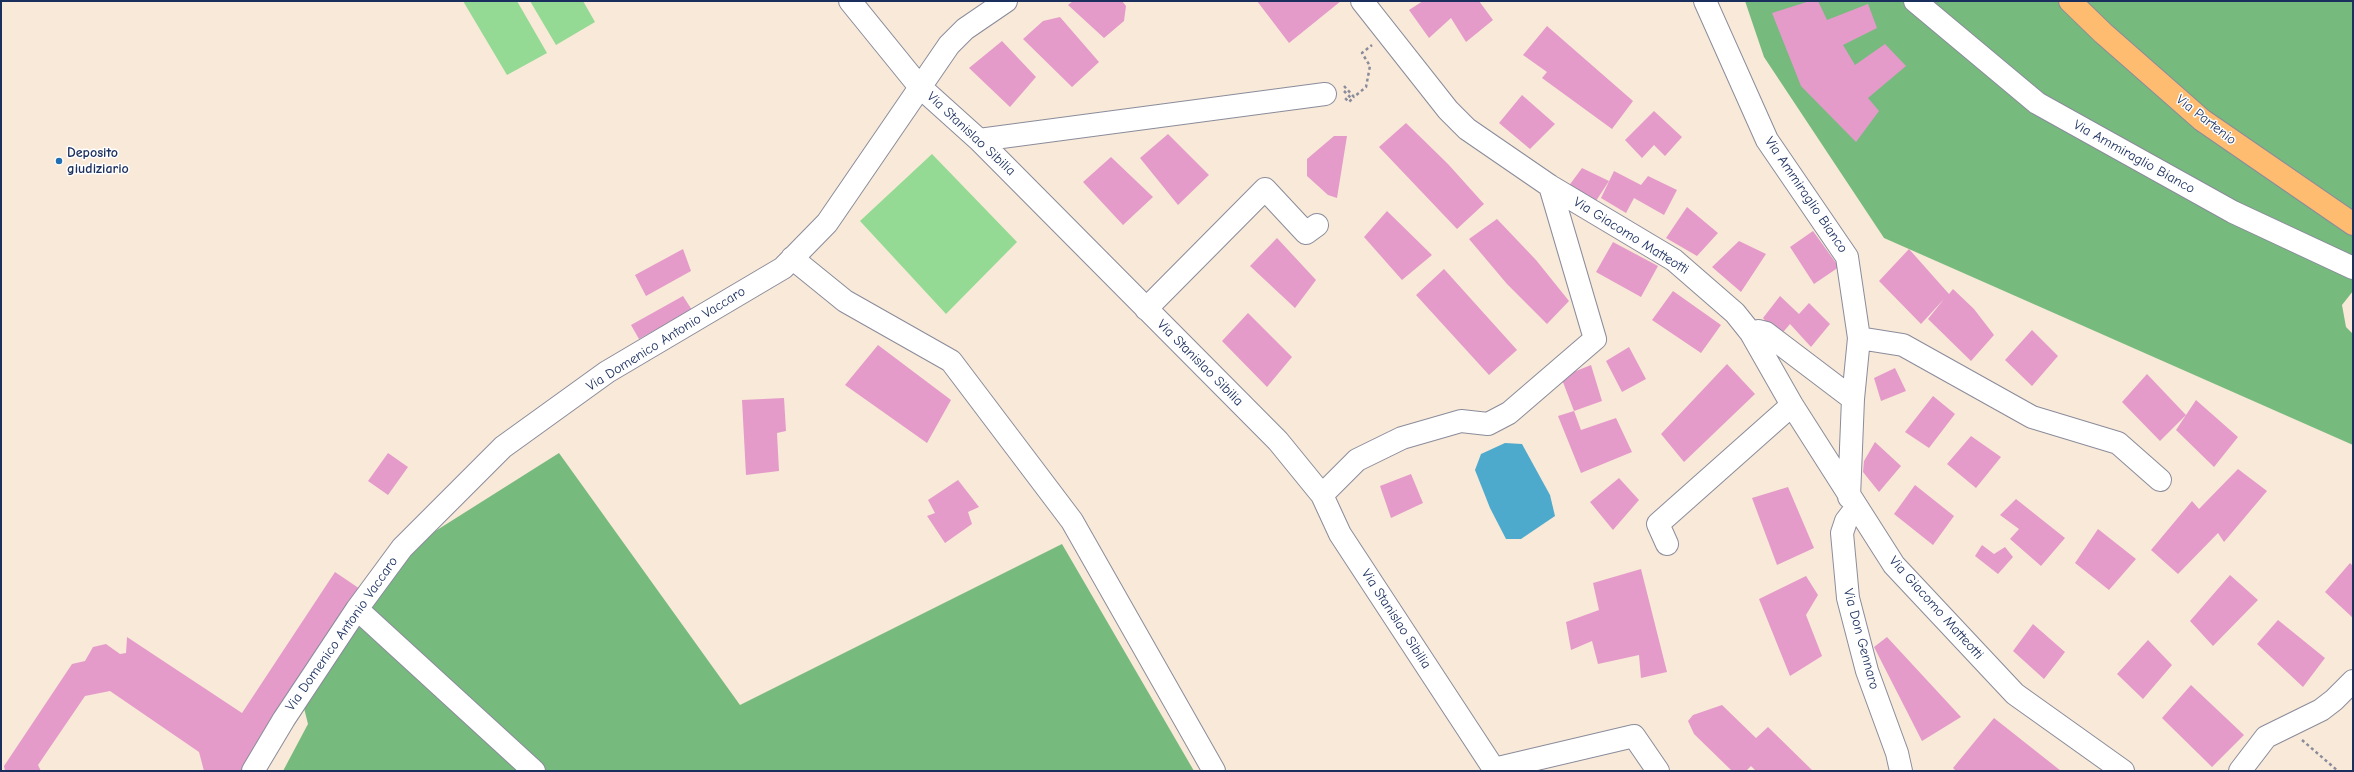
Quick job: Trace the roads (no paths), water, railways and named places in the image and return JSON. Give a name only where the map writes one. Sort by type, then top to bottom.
[{"type":"main road","name":"Via Partenio","points":[[2070,1],[2103,33],[2202,120],[2353,224]]},
{"type":"street","name":"Via Stanislao Sibilia","points":[[850,1],[919,86],[980,140],[1278,442],[1322,495],[1340,534],[1494,770],[1634,736],[1658,771]]},
{"type":"street","name":"Via Domenico Antonio Vaccaro","points":[[253,771],[284,719],[357,609],[402,548],[503,448],[607,372],[783,268],[827,223],[919,86],[949,45],[965,29],[1006,1]]},
{"type":"street","name":"Via Giacomo Matteotti","points":[[1362,1],[1448,110],[1467,129],[1550,186],[1674,260],[1735,313],[1751,333],[1819,449],[1894,565],[2015,694],[2123,771]]},
{"type":"street","name":"Via Ammiraglio Bianco","points":[[1705,1],[1767,140],[1847,257],[1859,338],[1852,436],[1853,503]]},
{"type":"street","name":"Via Ammiraglio Bianco","points":[[1915,1],[2037,103],[2233,212],[2353,268]]},
{"type":"street","points":[[980,140],[1336,90]]},
{"type":"street","name":"Via Giacomo Matteotti","points":[[1322,495],[1357,460],[1402,438],[1461,421],[1488,424],[1509,414],[1595,340],[1550,186]]},
{"type":"street","points":[[1146,309],[1265,189],[1306,233],[1317,225]]},
{"type":"street","points":[[792,258],[844,300],[951,361],[1072,520],[1214,771]]},
{"type":"street","points":[[1751,333],[1758,331],[1766,333],[1854,399]]},
{"type":"street","points":[[1859,338],[1888,341],[1903,346],[2032,417],[2118,442],[2160,480]]},
{"type":"street","points":[[1666,544],[1658,524],[1792,405]]},
{"type":"street","points":[[1819,449],[1839,446],[1852,436]]},
{"type":"street","name":"Via Don Gennaro","points":[[1853,503],[1842,533],[1848,598],[1867,671],[1897,753],[1901,771]]},
{"type":"street","points":[[357,609],[534,771]]},
{"type":"street","points":[[2240,771],[2266,738],[2290,727],[2334,700],[2353,681]]},
{"type":"water","points":[[1505,443],[1522,444],[1550,495],[1555,516],[1521,539],[1506,539],[1490,508],[1475,470],[1481,454]]},
{"type":"place","name":"Deposito giudiziario","points":[[59,161]]}]
